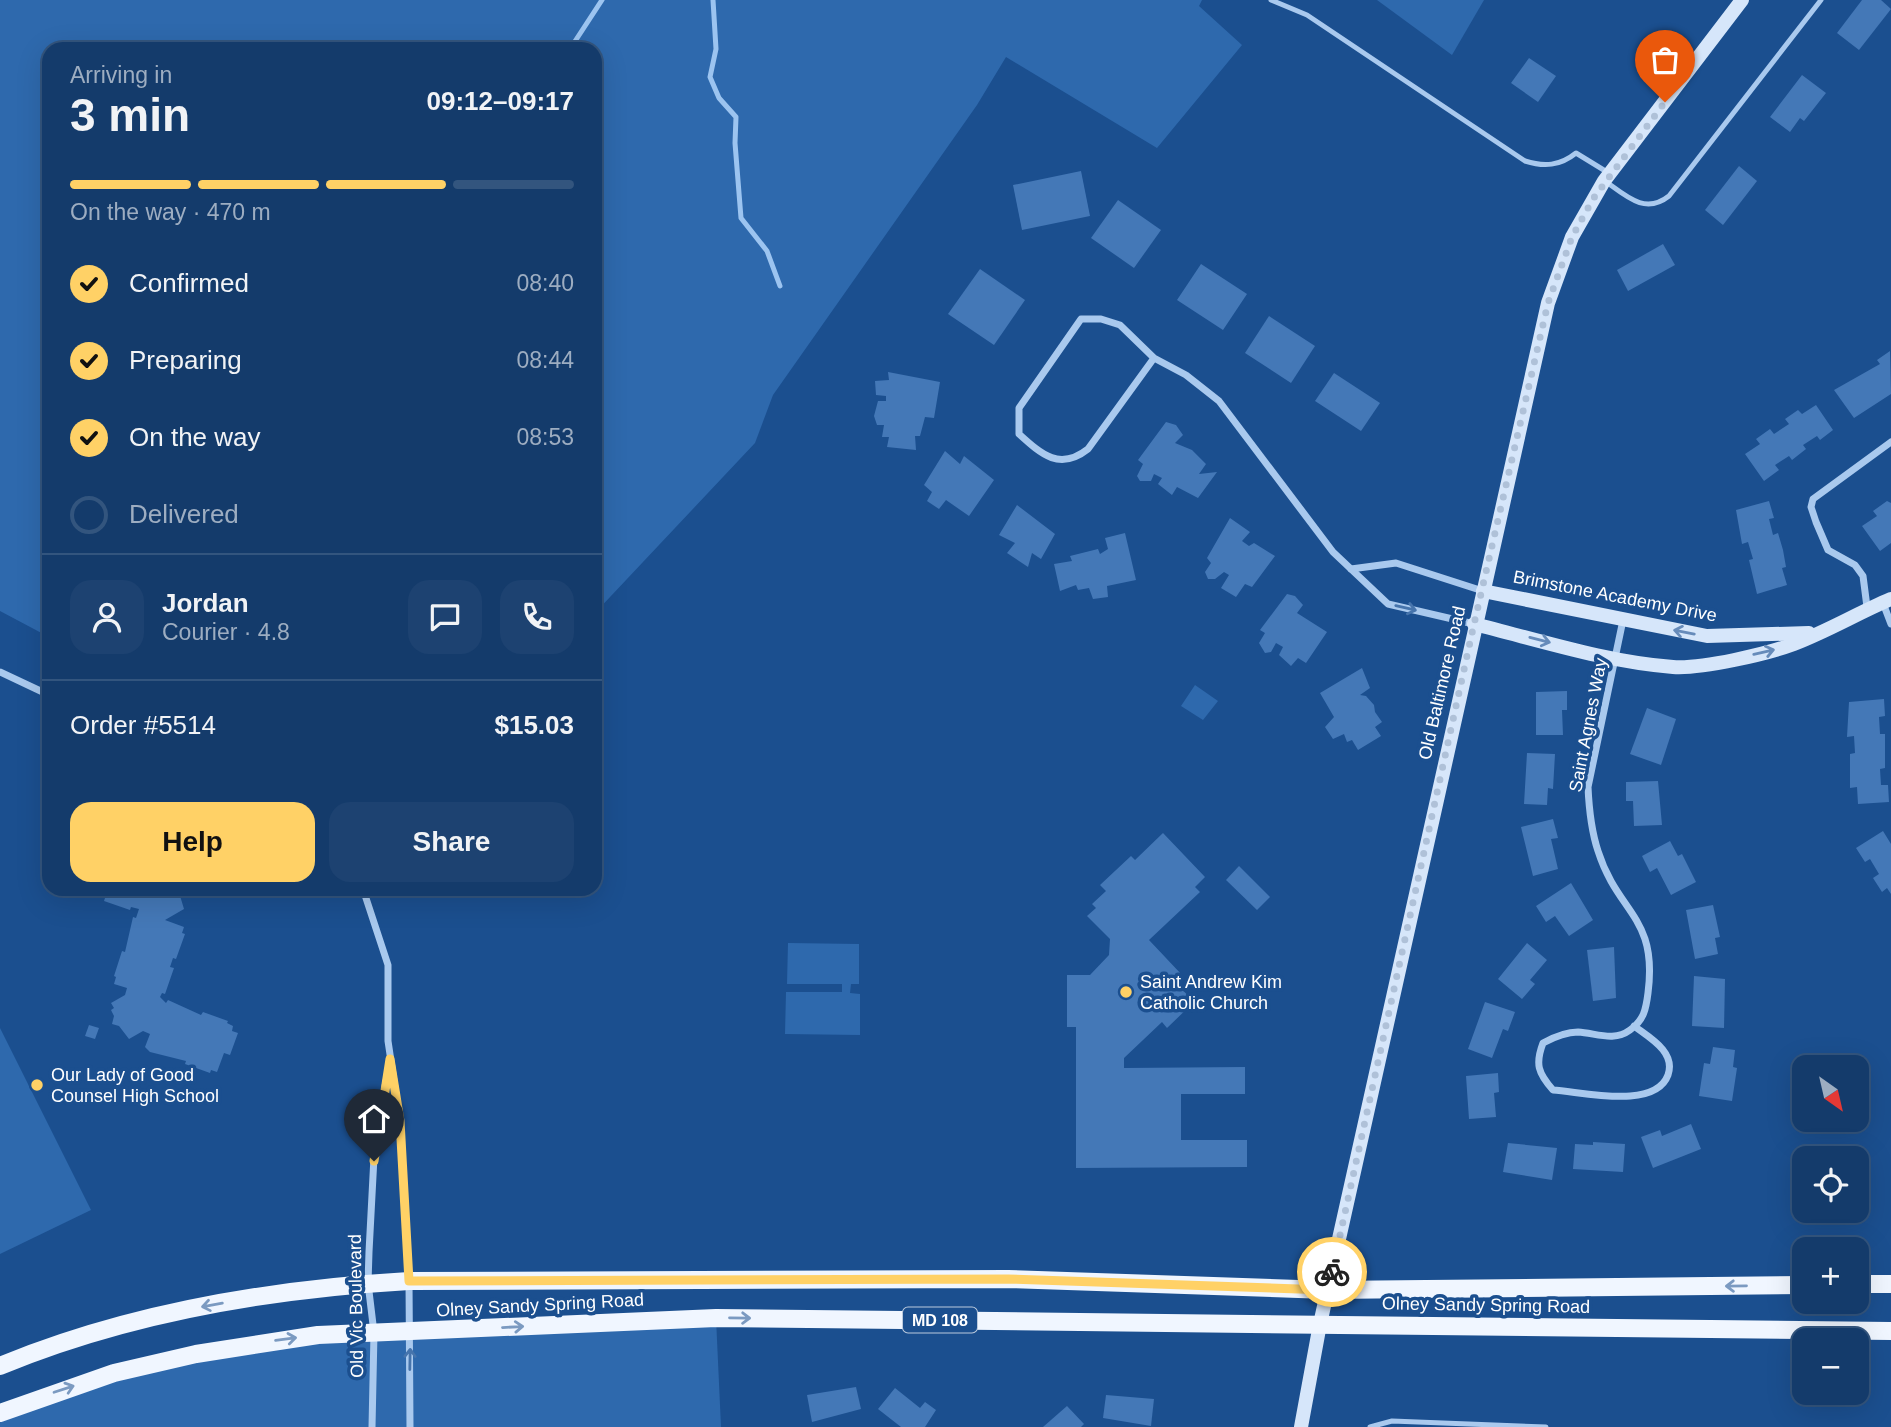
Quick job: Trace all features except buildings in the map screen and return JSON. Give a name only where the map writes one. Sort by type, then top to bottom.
[{"type":"main road","name":"Olney Sandy Spring Road","points":[[0,1366],[105,1331],[208,1305],[368,1283],[409,1281],[1008,1279],[1327,1290],[1792,1285]]},
{"type":"main road","points":[[1869,1284],[1891,1284]]},
{"type":"main road","name":"Olney Sandy Spring Road","points":[[0,1413],[114,1373],[196,1354],[318,1335],[716,1318],[1891,1331]]},
{"type":"street","name":"Old Baltimore Road","points":[[1301,1427],[1327,1290],[1548,303],[1572,237],[1607,177],[1742,0]]},
{"type":"street","points":[[1154,358],[1088,449],[1076,458],[1067,461],[1050,457],[1019,434],[1019,408],[1080,319],[1101,319],[1120,325],[1154,358],[1186,375],[1219,401],[1333,552],[1388,604],[1474,624]]},
{"type":"street","points":[[1867,607],[1863,576],[1855,565],[1828,550],[1811,507],[1813,499],[1891,442]]},
{"type":"street","points":[[1352,569],[1396,563],[1483,591]]},
{"type":"street","name":"Brimstone Academy Drive","points":[[1483,591],[1707,636],[1825,632]]},
{"type":"street","points":[[1887,600],[1891,624]]},
{"type":"street","name":"Brimstone Academy Drive","points":[[1474,624],[1616,658],[1675,667],[1768,652],[1825,632],[1867,607],[1887,600]]},
{"type":"street","name":"Saint Agnes Way","points":[[1623,620],[1588,787],[1589,814],[1598,851],[1613,886],[1643,928],[1650,947],[1652,966],[1646,1014],[1634,1026]]},
{"type":"street","points":[[0,672],[42,692]]},
{"type":"street","name":"Old Vic Boulevard","points":[[365,896],[388,965],[390,1059],[400,1121],[409,1281],[410,1427]]},
{"type":"street","points":[[1634,1026],[1667,1056],[1671,1067],[1665,1083],[1655,1092],[1640,1097],[1553,1090],[1541,1076],[1536,1061],[1543,1043],[1560,1034],[1578,1032],[1605,1037],[1629,1031],[1634,1026]]},
{"type":"street","name":"Old Vic Boulevard","points":[[372,1427],[374,1333],[368,1283],[375,1138],[390,1059]]},
{"type":"lane","points":[[1272,0],[1307,15],[1525,161],[1540,166],[1565,162],[1576,153],[1631,199],[1648,206],[1659,204],[1669,196],[1821,0]]},
{"type":"lane","points":[[1370,1427],[1392,1421],[1546,1427]]},
{"type":"shaded area","points":[[0,0],[1202,0],[1199,6],[1242,45],[1157,148],[1006,57],[977,105],[773,395],[755,443],[602,606],[602,42],[42,42],[42,633],[0,611]]},
{"type":"shaded area","points":[[1377,0],[1484,0],[1452,55]]},
{"type":"shaded area","points":[[1195,685],[1218,701],[1203,720],[1181,706]]},
{"type":"shaded area","points":[[788,943],[859,944],[859,984],[851,984],[850,993],[860,994],[860,1035],[785,1034],[786,992],[842,992],[842,984],[787,984]]},
{"type":"shaded area","points":[[0,1028],[91,1210],[0,1254]]},
{"type":"shaded area","points":[[716,1318],[721,1427],[0,1427],[0,1413],[251,1344]]},
{"type":"waterway","points":[[575,42],[602,0]]},
{"type":"waterway","points":[[713,0],[716,49],[710,77],[719,98],[736,117],[735,143],[741,218],[767,251],[780,286]]},
{"type":"way so far","points":[[1332,1272],[1474,624],[1548,303],[1572,237],[1593,199],[1665,102]]},
{"type":"place","name":"Saint Andrew Kim Catholic Church","points":[[1126,992]]},
{"type":"place","name":"Our Lady of Good Counsel High School","points":[[37,1085]]},
{"type":"route","points":[[374,1161],[375,1138],[390,1059],[400,1121],[409,1281],[1008,1279],[1327,1290],[1332,1272]]}]
